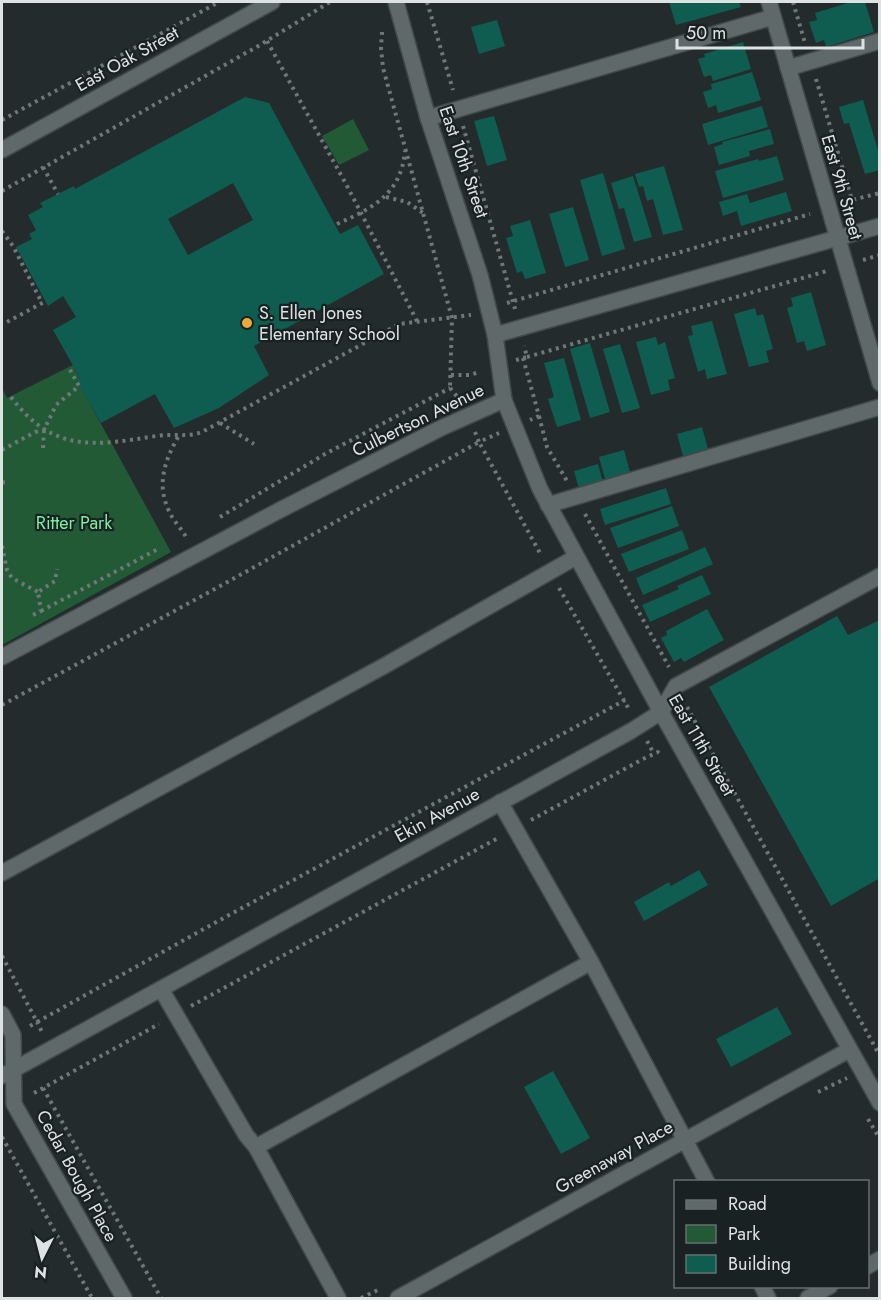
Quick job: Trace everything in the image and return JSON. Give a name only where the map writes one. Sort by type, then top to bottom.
[{"type":"street","name":"East Oak Street","points":[[2,150],[272,2]]},
{"type":"street","name":"East 10th Street","points":[[396,2],[428,118],[471,244],[495,335]]},
{"type":"street","name":"East 9th Street","points":[[769,2],[879,383]]},
{"type":"street","points":[[428,118],[774,17]]},
{"type":"street","points":[[788,68],[879,41]]},
{"type":"street","points":[[495,335],[879,226]]},
{"type":"street","name":"Culbertson Avenue","points":[[2,657],[282,509],[441,428],[504,400],[495,335]]},
{"type":"street","name":"East 11th Street","points":[[504,400],[548,505],[879,1103]]},
{"type":"street","points":[[548,505],[879,407]]},
{"type":"street","points":[[2,873],[384,666],[576,557]]},
{"type":"street","points":[[676,686],[879,576]]},
{"type":"street","name":"Ekin Avenue","points":[[8,1073],[639,725],[661,712],[676,686]]},
{"type":"street","points":[[500,802],[591,962],[706,1180]]},
{"type":"street","points":[[255,1147],[591,962]]},
{"type":"street","points":[[160,989],[255,1147],[338,1299]]},
{"type":"street","name":"Cedar Bough Place","points":[[2,1014],[13,1035],[8,1073],[14,1104],[124,1299]]},
{"type":"street","name":"Greenaway Place","points":[[398,1299],[849,1050]]},
{"type":"street","points":[[808,1299],[828,1288]]},
{"type":"path","points":[[2,120],[219,2]]},
{"type":"path","points":[[2,191],[267,41],[330,2]]},
{"type":"path","points":[[427,2],[513,300]]},
{"type":"path","points":[[793,2],[852,200],[879,193]]},
{"type":"path","points":[[212,522],[325,454],[450,388],[453,318],[383,68],[382,25]]},
{"type":"path","points":[[267,41],[418,323]]},
{"type":"path","points":[[337,224],[361,213],[386,197],[402,172],[406,148]]},
{"type":"path","points":[[43,167],[57,194]]},
{"type":"path","points":[[386,197],[407,202],[424,214]]},
{"type":"path","points":[[11,397],[20,409],[44,430],[76,442],[95,444],[166,435],[191,436],[219,423],[399,324],[489,311],[513,300],[814,213]]},
{"type":"path","points":[[2,231],[13,246],[44,302],[7,322]]},
{"type":"path","points":[[527,357],[879,255]]},
{"type":"path","points":[[43,448],[44,430],[56,405],[79,386],[69,368]]},
{"type":"path","points":[[539,416],[547,447],[669,668],[699,730],[729,780],[879,1056]]},
{"type":"path","points":[[219,423],[254,444]]},
{"type":"path","points":[[2,450],[35,432],[44,430]]},
{"type":"path","points":[[178,436],[165,462],[162,480],[163,495],[170,514],[187,536]]},
{"type":"path","points":[[2,705],[479,442],[654,754]]},
{"type":"path","points":[[177,541],[194,532]]},
{"type":"path","points":[[2,546],[7,570],[12,578],[38,592]]},
{"type":"path","points":[[32,616],[136,559],[166,546]]},
{"type":"path","points":[[38,592],[55,581],[57,570]]},
{"type":"path","points":[[38,592],[41,611]]},
{"type":"path","points":[[2,956],[37,1022],[260,898],[624,701]]},
{"type":"path","points":[[42,1088],[161,1299]]},
{"type":"path","points":[[2,1137],[93,1299]]},
{"type":"green space","points":[[353,119],[369,150],[339,165],[322,136]]},
{"type":"green space","name":"Ritter Park","points":[[73,365],[80,378],[77,380],[171,552],[2,645],[2,388],[7,398]]},
{"type":"building","points":[[669,2],[739,2],[741,7],[676,25]]},
{"type":"building","points":[[851,2],[865,2],[874,32],[826,47],[824,40],[816,43],[809,22],[817,20],[815,13]]},
{"type":"building","points":[[497,20],[505,46],[479,54],[471,27]]},
{"type":"building","points":[[743,42],[751,69],[713,81],[711,75],[704,77],[698,59],[705,57],[704,54]]},
{"type":"building","points":[[752,72],[761,100],[718,113],[716,105],[708,108],[703,92],[712,89],[711,84]]},
{"type":"building","points":[[245,97],[269,103],[340,234],[358,225],[384,274],[254,346],[269,375],[219,408],[174,428],[155,394],[101,423],[76,380],[80,378],[53,330],[76,317],[63,296],[48,306],[16,247],[32,239],[29,234],[36,230],[28,215],[43,207],[40,203],[74,186],[75,189]],"holes":[[[233,183],[253,220],[188,255],[168,219]]]},
{"type":"building","points":[[863,100],[880,157],[880,170],[865,174],[849,123],[844,124],[839,107]]},
{"type":"building","points":[[762,106],[768,127],[708,145],[702,124]]},
{"type":"building","points":[[494,116],[507,160],[487,166],[474,121]]},
{"type":"building","points":[[770,129],[774,144],[749,151],[750,156],[719,165],[714,147],[723,144],[722,142]]},
{"type":"building","points":[[777,156],[784,180],[723,198],[715,171]]},
{"type":"building","points":[[664,166],[683,230],[663,235],[653,199],[647,201],[643,186],[639,187],[635,174]]},
{"type":"building","points":[[603,173],[625,249],[602,256],[580,180]]},
{"type":"building","points":[[633,176],[652,237],[634,242],[624,208],[619,209],[611,183]]},
{"type":"building","points":[[786,192],[792,211],[741,226],[737,211],[723,216],[719,202],[747,194],[750,203]]},
{"type":"building","points":[[573,207],[589,260],[565,267],[549,214]]},
{"type":"building","points":[[530,220],[546,273],[525,279],[522,271],[517,273],[506,238],[513,236],[510,226]]},
{"type":"building","points":[[811,292],[826,345],[807,351],[804,341],[797,343],[787,308],[793,306],[791,298]]},
{"type":"building","points":[[755,308],[757,316],[763,314],[773,349],[766,351],[769,362],[749,367],[734,314]]},
{"type":"building","points":[[712,321],[727,374],[707,379],[705,369],[698,372],[688,336],[693,335],[691,326]]},
{"type":"building","points":[[656,337],[658,345],[665,342],[675,378],[668,380],[670,390],[651,395],[636,342]]},
{"type":"building","points":[[590,343],[610,412],[590,418],[570,349]]},
{"type":"building","points":[[620,344],[640,408],[622,413],[603,349]]},
{"type":"building","points":[[564,358],[581,420],[557,427],[548,399],[554,397],[544,363]]},
{"type":"building","points":[[702,427],[708,449],[683,456],[677,434]]},
{"type":"building","points":[[624,450],[630,472],[605,479],[599,457]]},
{"type":"building","points":[[598,464],[603,482],[579,489],[574,471]]},
{"type":"building","points":[[666,488],[671,504],[605,525],[600,509]]},
{"type":"building","points":[[672,506],[679,526],[618,548],[610,528]]},
{"type":"building","points":[[682,530],[689,549],[629,572],[621,554]]},
{"type":"building","points":[[705,547],[713,564],[643,595],[636,578]]},
{"type":"building","points":[[702,575],[711,594],[650,622],[642,605],[679,589],[677,586]]},
{"type":"building","points":[[707,609],[724,640],[684,662],[681,658],[674,662],[661,638],[667,635],[666,631]]},
{"type":"building","points":[[837,616],[848,635],[880,620],[880,878],[831,906],[709,687]]},
{"type":"building","points":[[699,870],[708,885],[644,921],[634,902],[669,882],[671,886]]},
{"type":"building","points":[[777,1007],[792,1034],[731,1067],[716,1039]]},
{"type":"building","points":[[553,1071],[590,1138],[561,1154],[524,1087]]},
{"type":"place","name":"S. Ellen Jones Elementary School","points":[[247,323]]}]
